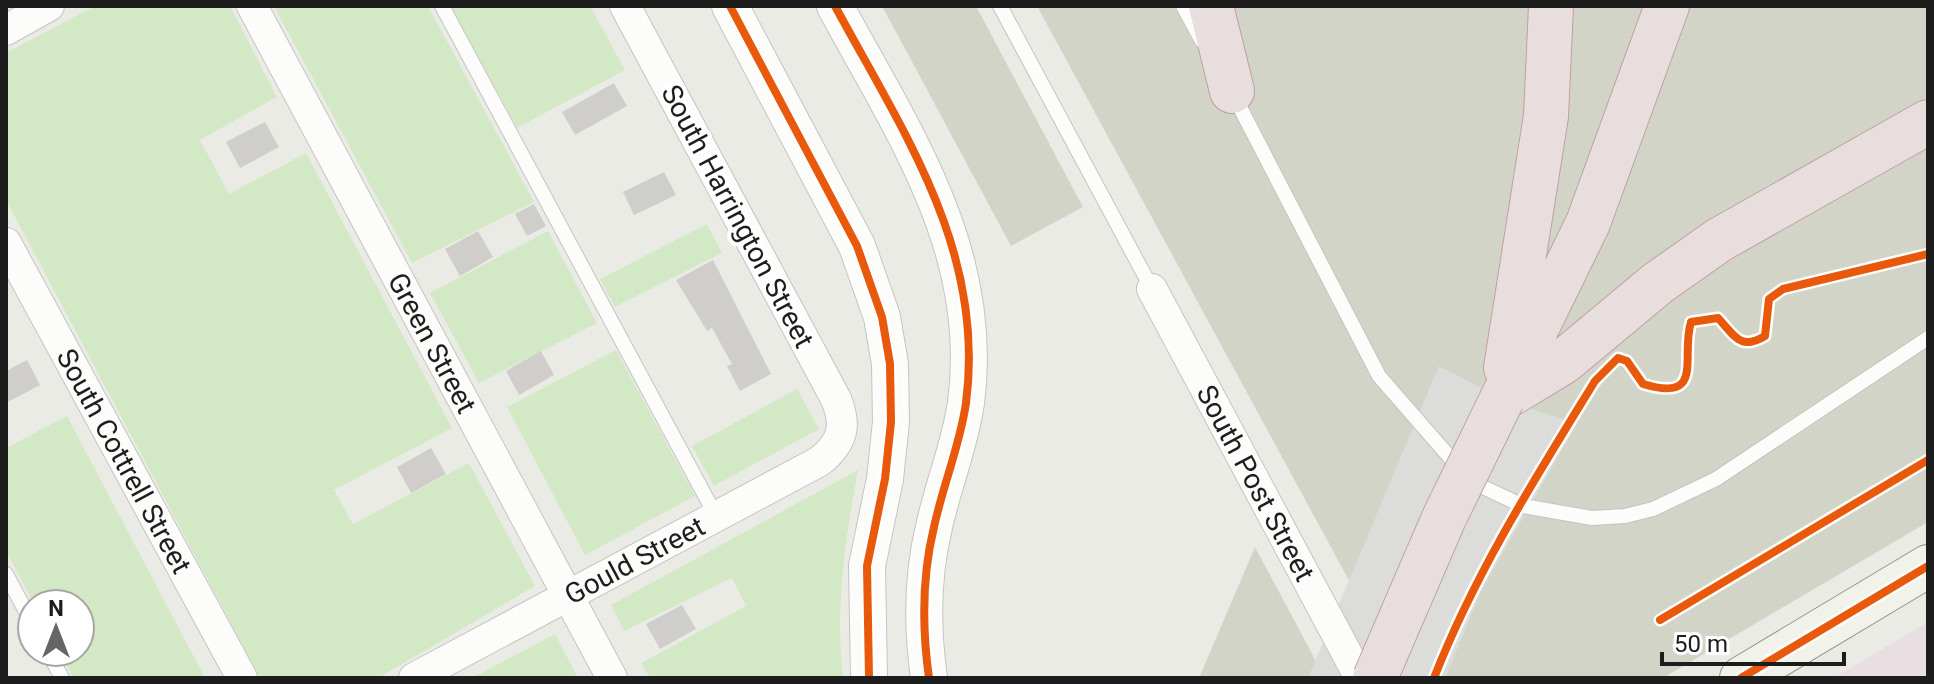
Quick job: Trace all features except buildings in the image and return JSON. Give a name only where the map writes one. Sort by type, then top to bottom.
[{"type":"highway","points":[[1211,6],[1232,91]]},
{"type":"highway","points":[[1375,678],[1444,518],[1588,223],[1667,6]]},
{"type":"highway","points":[[1502,399],[1521,260],[1542,152],[1550,14]]},
{"type":"highway","points":[[1502,399],[1563,362],[1658,283],[1719,240],[1928,122]]},
{"type":"main road","points":[[1741,678],[1928,566]]},
{"type":"street","points":[[6,30],[49,6]]},
{"type":"street","name":"Green Street","points":[[252,6],[612,678]]},
{"type":"street","name":"South Harrington Street","points":[[625,6],[836,399],[844,429]]},
{"type":"street","points":[[730,6],[857,246],[875,291],[888,344],[892,396],[890,448],[865,590],[869,678]]},
{"type":"street","points":[[835,6],[932,188],[952,239],[964,296],[965,403],[933,527],[926,577],[924,630],[929,678]]},
{"type":"street","name":"South Cottrell Street","points":[[6,243],[242,678]]},
{"type":"street","name":"South Post Street","points":[[1152,289],[1360,678]]},
{"type":"street","name":"Gould Street","points":[[423,676],[820,461],[837,445],[844,429]]},
{"type":"lane","points":[[442,6],[716,516]]},
{"type":"lane","points":[[1000,6],[1152,289]]},
{"type":"lane","points":[[1183,6],[1232,91],[1379,376],[1453,461],[1483,487],[1523,506],[1564,515],[1609,518],[1670,502],[1761,451],[1928,338]]},
{"type":"lane","points":[[6,574],[16,593]]},
{"type":"shaded area","points":[[882,6],[976,6],[1083,207],[1011,246]]},
{"type":"shaded area","points":[[1037,6],[1928,6],[1928,522],[1663,678],[1402,678]]},
{"type":"shaded area","points":[[1255,547],[1325,678],[1199,678]]},
{"type":"shaded area","points":[[1928,622],[1928,678],[1833,678]]},
{"type":"green space","points":[[95,6],[230,6],[277,97],[200,140],[229,194],[306,153],[452,428],[334,490],[353,524],[469,463],[535,586],[378,678],[260,678],[6,200],[6,53]]},
{"type":"green space","points":[[274,6],[428,6],[534,202],[412,263]]},
{"type":"green space","points":[[451,6],[590,6],[625,70],[517,128]]},
{"type":"green space","points":[[707,224],[722,253],[615,307],[600,279]]},
{"type":"green space","points":[[548,231],[597,323],[479,383],[430,293]]},
{"type":"green space","points":[[616,350],[695,496],[585,555],[507,407]]},
{"type":"green space","points":[[797,389],[819,429],[714,486],[692,446]]},
{"type":"green space","points":[[67,416],[205,678],[73,678],[68,668],[96,668],[96,588],[26,588],[6,551],[6,448]]},
{"type":"green space","points":[[858,470],[843,574],[840,625],[843,678],[650,678],[641,663],[746,606],[732,578],[624,631],[611,605]]},
{"type":"green space","points":[[555,634],[578,678],[472,678]]},
{"type":"pier","points":[[1439,366],[1502,399],[1577,424],[1482,589],[1445,678],[1308,678]]},
{"type":"cycle path","points":[[730,6],[857,246],[882,317],[890,364],[891,422],[885,479],[867,566],[869,678]]},
{"type":"cycle path","points":[[835,6],[912,147],[934,195],[964,295],[969,347],[966,403],[934,527],[925,583],[924,621],[929,678]]},
{"type":"cycle path","points":[[1434,678],[1468,601],[1508,526],[1595,381],[1618,358],[1627,361],[1643,384],[1676,387],[1683,382],[1686,373],[1691,322],[1718,318],[1734,336],[1750,342],[1765,336],[1769,299],[1783,289],[1928,254]]},
{"type":"cycle path","points":[[1660,620],[1928,460]]},
{"type":"cycle path","points":[[1741,678],[1928,566]]}]
